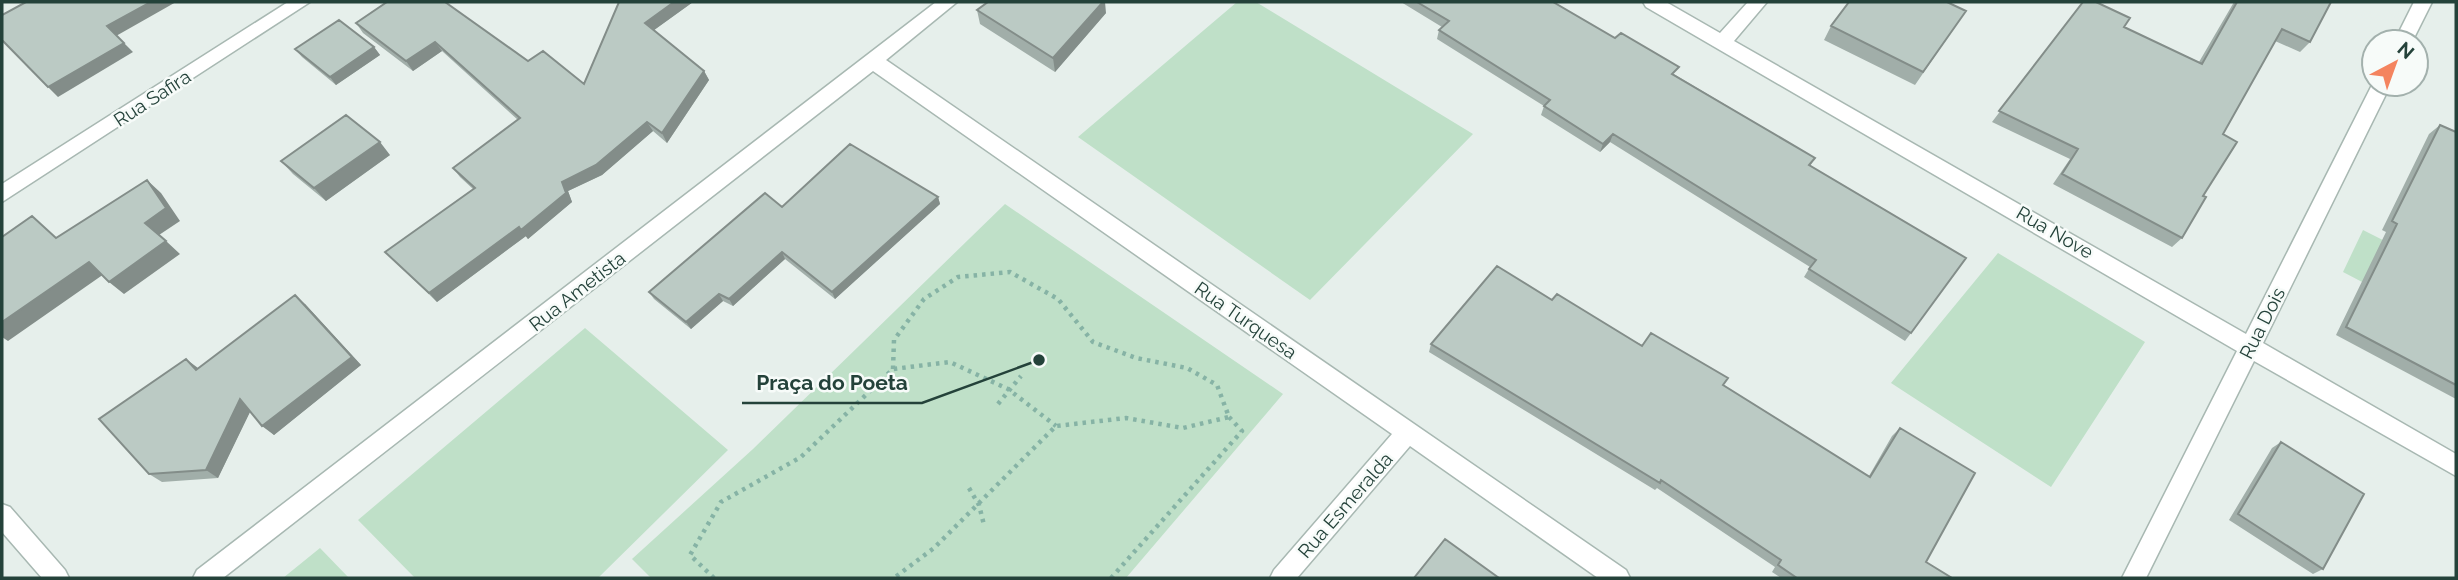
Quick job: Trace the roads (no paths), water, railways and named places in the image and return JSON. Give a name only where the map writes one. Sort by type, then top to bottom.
[{"type":"street","name":"Rua Safira","points":[[2,194],[301,2]]},
{"type":"street","name":"Rua Ametista","points":[[205,578],[948,2]]},
{"type":"street","name":"Rua Nove","points":[[1652,2],[2251,345],[2456,466]]},
{"type":"street","points":[[1723,41],[1758,2]]},
{"type":"street","points":[[2410,28],[2423,2]]},
{"type":"street","name":"Rua Turquesa","points":[[874,62],[1618,578]]},
{"type":"street","name":"Rua Dois","points":[[2138,570],[2375,98]]},
{"type":"street","name":"Rua Esmeralda","points":[[1282,578],[1408,432]]},
{"type":"street","points":[[2,515],[57,578]]},
{"type":"place","name":"Praça do Poeta","points":[[1039,360]]}]
